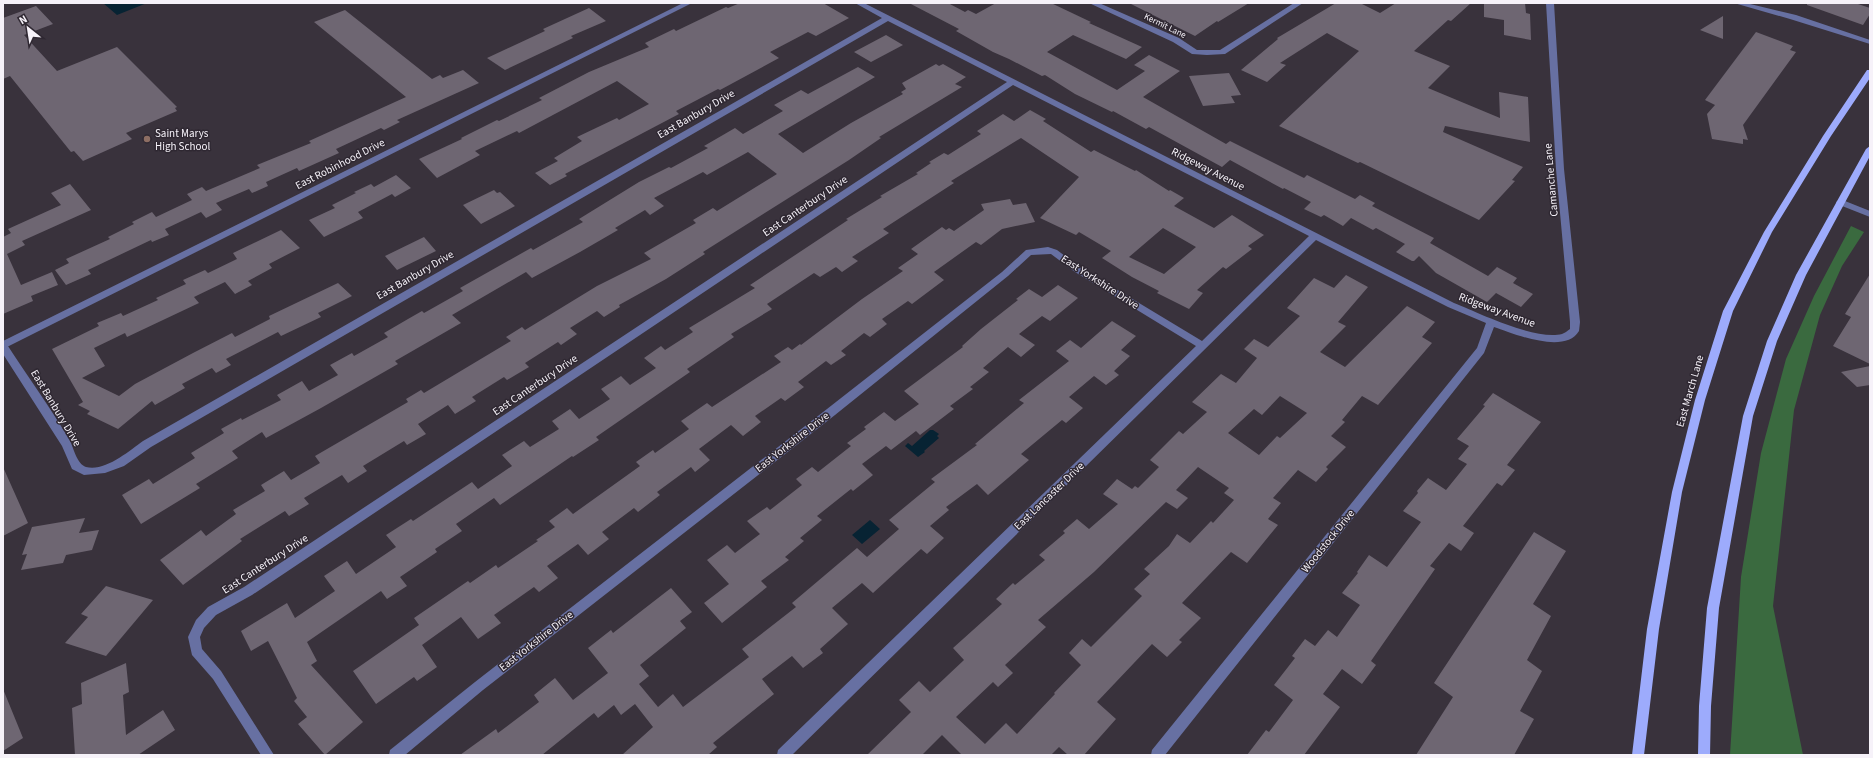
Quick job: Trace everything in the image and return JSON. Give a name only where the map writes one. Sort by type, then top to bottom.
[{"type":"main road","name":"East March Lane","points":[[1638,755],[1653,629],[1677,492],[1700,400],[1728,311],[1768,232],[1827,136],[1870,72]]},
{"type":"main road","points":[[1704,755],[1705,706],[1713,608],[1748,416],[1772,341],[1801,275],[1870,150]]},
{"type":"street","name":"East Robinhood Drive","points":[[3,346],[688,3]]},
{"type":"street","name":"Ridgeway Avenue","points":[[859,3],[1451,305],[1524,334],[1552,339]]},
{"type":"street","name":"Kermit Lane","points":[[1093,3],[1176,40],[1195,52],[1207,53],[1222,52],[1299,3]]},
{"type":"street","name":"Camanche Lane","points":[[1550,3],[1560,169],[1576,322],[1574,331],[1571,334],[1564,338],[1552,339]]},
{"type":"street","points":[[1738,3],[1793,17],[1870,42]]},
{"type":"street","name":"East Banbury Drive","points":[[3,346],[66,444],[76,466],[84,471],[105,469],[120,462],[174,428],[887,18]]},
{"type":"street","name":"East Canterbury Drive","points":[[268,755],[217,675],[196,651],[194,637],[200,624],[212,611],[248,591],[1013,81]]},
{"type":"street","points":[[1840,202],[1870,214]]},
{"type":"street","name":"East Lancaster Drive","points":[[783,755],[1315,236]]},
{"type":"street","name":"East Yorkshire Drive","points":[[395,755],[478,686],[831,412],[1005,274],[1029,252],[1048,250],[1058,254],[1078,270],[1203,346]]},
{"type":"street","name":"Woodstock Drive","points":[[1157,755],[1481,350],[1491,322]]},
{"type":"green space","points":[[1851,226],[1864,232],[1842,266],[1820,315],[1794,410],[1773,606],[1803,755],[1730,755],[1741,577],[1761,453],[1786,359],[1814,296]]},
{"type":"water","points":[[103,3],[147,3],[117,15]]},
{"type":"water","points":[[930,430],[933,430],[939,434],[937,436],[939,438],[918,457],[905,446],[908,443],[912,446]]},
{"type":"water","points":[[870,520],[880,529],[862,544],[852,535]]},
{"type":"building","points":[[740,3],[823,3],[849,18],[816,36],[808,32],[770,52],[779,58],[720,90],[718,89],[676,111],[679,114],[565,174],[567,176],[550,185],[535,173],[558,161],[554,158],[582,141],[577,137],[617,118],[619,120],[649,104],[617,81],[519,133],[517,131],[475,151],[480,155],[437,178],[419,159],[462,139],[461,138],[497,120],[499,121],[542,100],[539,98],[589,72],[649,47],[645,43],[674,29],[676,31],[726,7],[728,8]]},
{"type":"building","points":[[909,3],[948,3],[965,12],[968,10],[976,14],[996,3],[1051,3],[1091,22],[1089,23],[1142,47],[1126,59],[1073,35],[1047,52],[1117,90],[1145,71],[1134,65],[1149,55],[1180,71],[1143,97],[1226,144],[1230,141],[1304,178],[1307,175],[1355,199],[1360,195],[1375,203],[1372,206],[1434,238],[1430,243],[1488,276],[1497,267],[1517,278],[1513,283],[1533,294],[1521,307],[1496,293],[1487,302],[1436,273],[1419,256],[1412,261],[1396,252],[1405,244],[1376,228],[1373,230],[1351,218],[1343,226],[1324,215],[1321,217],[1304,209],[1311,202],[1284,188],[1283,189],[1230,160],[1222,167],[1149,127],[1146,129],[1113,111],[1112,112],[1075,94],[1045,75],[1042,76],[993,52],[956,31],[959,29]]},
{"type":"building","points":[[1129,3],[1249,3],[1218,22],[1217,21],[1195,36]]},
{"type":"building","points":[[1336,3],[1360,3],[1380,13],[1396,3],[1471,3],[1451,21],[1448,20],[1414,51],[1450,66],[1428,88],[1500,118],[1499,92],[1528,97],[1530,142],[1445,126],[1443,132],[1523,167],[1512,180],[1515,181],[1479,220],[1360,162],[1358,163],[1279,126],[1359,51],[1327,33],[1280,63],[1286,65],[1267,82],[1241,70],[1278,39],[1277,38]]},
{"type":"building","points":[[1484,3],[1525,3],[1526,13],[1530,14],[1531,40],[1504,35],[1504,20],[1484,17]]},
{"type":"building","points":[[1807,3],[1855,3],[1870,8],[1870,14],[1863,25],[1807,5]]},
{"type":"building","points":[[36,6],[53,24],[24,35],[57,71],[117,47],[177,107],[175,108],[177,111],[126,133],[132,139],[83,161],[74,151],[71,152],[10,76],[3,79],[3,18]]},
{"type":"building","points":[[589,8],[606,21],[571,36],[573,38],[505,70],[487,58],[545,31],[543,29]]},
{"type":"building","points":[[345,10],[432,79],[440,75],[443,78],[463,70],[479,83],[397,120],[400,122],[384,130],[381,128],[336,149],[339,153],[299,171],[297,168],[266,182],[268,186],[252,193],[249,189],[216,203],[222,210],[206,218],[201,212],[165,229],[169,235],[152,242],[151,240],[88,270],[91,274],[66,285],[55,270],[69,263],[66,259],[110,239],[108,237],[134,224],[132,222],[152,212],[156,217],[192,200],[187,194],[202,187],[206,191],[260,168],[257,165],[311,143],[309,141],[406,97],[314,22]]},
{"type":"building","points":[[1723,16],[1723,39],[1700,30]]},
{"type":"building","points":[[1756,32],[1793,46],[1790,50],[1796,52],[1743,125],[1748,140],[1743,139],[1743,144],[1712,139],[1707,114],[1715,105],[1705,100]]},
{"type":"building","points":[[886,35],[903,45],[871,62],[854,52]]},
{"type":"building","points":[[936,64],[939,66],[943,64],[966,77],[955,84],[962,87],[879,137],[881,138],[849,160],[703,252],[705,254],[666,279],[619,305],[620,307],[604,317],[597,311],[570,328],[577,334],[561,345],[558,342],[525,363],[529,367],[507,380],[504,377],[472,397],[476,401],[455,414],[448,405],[418,424],[426,434],[407,445],[404,441],[363,466],[367,471],[348,483],[342,475],[304,498],[309,504],[289,516],[285,511],[240,539],[242,541],[183,585],[160,560],[201,530],[206,536],[236,514],[233,510],[265,491],[261,485],[284,471],[291,480],[320,463],[315,456],[408,402],[406,399],[421,390],[424,393],[511,341],[506,337],[522,327],[525,330],[597,286],[651,259],[644,253],[696,223],[693,220],[713,208],[717,211],[777,174],[748,152],[707,175],[703,172],[654,198],[664,206],[650,215],[645,210],[615,228],[618,230],[580,252],[532,278],[526,272],[452,315],[461,323],[395,361],[398,364],[321,408],[266,438],[262,432],[232,451],[238,458],[196,484],[200,488],[141,524],[122,495],[149,479],[153,484],[195,458],[191,453],[224,433],[221,429],[241,418],[242,420],[281,400],[277,395],[302,381],[309,391],[338,375],[330,365],[352,353],[354,356],[388,337],[384,333],[422,311],[424,313],[463,291],[460,288],[531,248],[533,250],[583,222],[579,219],[639,182],[669,167],[671,168],[708,148],[704,146],[735,128],[743,134],[783,111],[774,105],[801,90],[808,94],[858,67],[875,77],[778,134],[803,153],[851,123],[903,94],[901,92],[906,89],[902,83]]},
{"type":"building","points":[[1229,73],[1241,95],[1231,96],[1235,103],[1203,106],[1189,76]]},
{"type":"building","points":[[1030,110],[1046,119],[1043,121],[1091,152],[1094,150],[1135,171],[1136,170],[1169,191],[1170,190],[1184,198],[1174,206],[1214,228],[1232,215],[1264,235],[1248,246],[1252,249],[1226,269],[1223,267],[1197,290],[1203,293],[1189,309],[1157,293],[1159,291],[1132,277],[1102,258],[1111,251],[1079,232],[1076,235],[1040,218],[1079,177],[1021,138],[951,181],[954,183],[883,229],[889,233],[852,257],[858,261],[842,272],[836,267],[820,277],[814,273],[767,304],[772,309],[731,334],[734,337],[687,369],[690,372],[596,437],[599,440],[573,457],[572,456],[500,505],[494,498],[456,524],[462,531],[435,549],[437,552],[400,577],[407,586],[387,599],[381,591],[307,642],[317,661],[311,665],[363,722],[325,755],[298,724],[307,717],[294,701],[297,698],[268,641],[251,651],[241,631],[287,603],[295,618],[335,591],[324,576],[347,561],[356,574],[396,547],[386,535],[411,519],[413,521],[472,482],[478,489],[512,466],[502,455],[524,441],[530,447],[559,429],[552,421],[570,409],[579,419],[610,399],[601,389],[621,376],[630,385],[656,368],[644,358],[661,346],[665,350],[693,332],[689,328],[755,288],[750,285],[848,220],[846,219],[882,197],[880,196],[918,174],[916,173],[931,163],[929,162],[944,153],[948,155],[981,134],[977,131],[1003,114],[1014,121]],"holes":[[[1163,228],[1196,247],[1164,274],[1129,257]]]},
{"type":"building","points":[[396,175],[411,188],[395,197],[392,194],[358,212],[363,218],[324,237],[309,220],[335,208],[332,205],[356,193],[354,192],[371,184],[374,187]]},
{"type":"building","points":[[70,184],[91,210],[22,241],[25,245],[7,254],[21,285],[52,272],[58,285],[31,296],[33,301],[3,314],[3,237],[11,233],[8,229],[61,205],[51,193]]},
{"type":"building","points":[[494,190],[497,193],[500,192],[515,206],[481,224],[463,205]]},
{"type":"building","points":[[1010,199],[1013,205],[1026,203],[1035,222],[1002,229],[981,245],[976,242],[934,272],[944,280],[912,304],[908,301],[882,319],[887,324],[870,337],[864,333],[841,351],[846,355],[831,365],[826,361],[798,382],[804,387],[785,401],[781,398],[755,416],[761,422],[743,436],[731,425],[699,449],[710,460],[695,472],[691,467],[657,492],[660,495],[638,512],[634,508],[602,532],[609,539],[588,555],[578,544],[547,566],[558,578],[539,592],[534,587],[494,615],[501,623],[478,639],[461,617],[422,645],[437,667],[417,681],[414,677],[376,704],[353,671],[419,625],[414,618],[468,581],[470,583],[496,565],[498,568],[538,541],[536,540],[555,527],[549,521],[567,508],[573,514],[640,466],[636,462],[653,450],[655,453],[689,429],[681,421],[707,403],[712,407],[781,362],[774,356],[788,347],[792,350],[800,344],[801,345],[862,299],[903,271],[898,268],[918,254],[911,249],[942,227],[946,230],[949,228],[954,231],[984,210],[981,204]]},
{"type":"building","points":[[281,230],[300,248],[269,264],[272,268],[248,281],[252,285],[235,294],[225,282],[194,297],[199,303],[127,337],[125,333],[94,348],[105,366],[82,378],[119,396],[135,384],[193,353],[232,333],[235,337],[270,319],[269,316],[338,283],[352,296],[318,313],[321,317],[281,336],[278,332],[226,359],[231,365],[216,373],[212,368],[182,384],[185,388],[155,405],[152,401],[118,429],[87,414],[90,411],[78,405],[83,402],[52,349],[99,326],[97,323],[121,313],[123,316],[158,300],[156,298],[186,284],[183,280],[205,270],[208,273],[237,259],[233,253]]},
{"type":"building","points":[[424,237],[436,251],[397,270],[385,256]]},
{"type":"building","points":[[1870,274],[1870,364],[1833,346],[1851,317],[1845,314]]},
{"type":"building","points":[[1346,275],[1368,287],[1338,322],[1346,326],[1320,352],[1345,367],[1407,306],[1435,322],[1422,337],[1432,343],[1378,405],[1362,396],[1342,420],[1345,422],[1331,436],[1346,447],[1326,467],[1328,469],[1316,482],[1298,470],[1273,498],[1281,503],[1268,519],[1278,525],[1247,563],[1231,552],[1182,603],[1201,618],[1179,640],[1182,642],[1167,657],[1152,644],[1097,702],[1116,719],[1084,755],[1068,755],[1059,747],[1051,755],[962,755],[942,735],[922,755],[867,755],[911,712],[899,700],[919,681],[930,692],[964,660],[953,648],[1002,604],[996,599],[1013,583],[1015,585],[1045,560],[1039,555],[1065,533],[1063,531],[1077,519],[1089,529],[1118,504],[1103,494],[1117,479],[1132,489],[1135,486],[1138,488],[1159,467],[1150,460],[1179,431],[1183,434],[1207,412],[1192,402],[1221,374],[1236,383],[1257,358],[1244,349],[1254,339],[1268,347],[1300,316],[1287,308],[1314,278],[1334,288]],"holes":[[[1280,396],[1307,413],[1280,438],[1277,436],[1259,455],[1228,433],[1254,409],[1262,415]],[[1198,467],[1229,488],[1224,493],[1234,500],[1213,523],[1211,521],[1190,543],[1177,534],[1169,546],[1144,569],[1150,574],[1134,589],[1142,596],[1091,647],[1082,639],[1069,653],[1081,665],[1054,693],[1055,694],[1017,734],[1006,723],[985,744],[956,717],[993,682],[998,687],[1013,673],[1005,665],[1046,627],[1038,620],[1094,572],[1166,502],[1177,509],[1188,498],[1176,490]]]},
{"type":"building","points":[[1058,285],[1078,298],[1050,321],[1042,316],[1019,334],[1035,345],[1021,357],[1008,347],[983,368],[989,372],[970,387],[973,389],[950,406],[954,409],[920,435],[916,431],[891,450],[886,446],[862,464],[873,475],[853,491],[851,489],[817,516],[822,520],[800,538],[804,541],[785,557],[789,560],[761,581],[767,587],[722,623],[704,603],[729,584],[707,560],[727,545],[735,553],[760,534],[747,521],[767,507],[770,510],[802,485],[796,479],[812,467],[818,472],[851,446],[847,443],[866,429],[864,427],[884,412],[895,421],[919,404],[904,391],[963,347],[962,346],[981,329],[1018,300],[1016,299],[1029,289],[1042,297]]},
{"type":"building","points":[[1112,321],[1136,336],[1121,350],[1130,356],[1114,371],[1119,375],[1106,385],[1094,376],[1069,397],[1083,408],[1066,423],[1062,420],[1021,454],[1029,460],[988,495],[977,484],[946,507],[949,510],[930,526],[944,538],[927,554],[921,549],[873,593],[862,583],[832,608],[848,624],[820,649],[823,653],[803,668],[792,656],[762,679],[774,694],[713,743],[717,747],[708,755],[622,755],[653,727],[635,704],[621,715],[614,705],[598,718],[594,713],[542,755],[460,755],[496,729],[498,733],[539,702],[534,695],[555,678],[573,700],[608,673],[588,648],[611,630],[613,633],[671,588],[692,612],[680,621],[686,628],[640,665],[649,676],[639,684],[658,707],[673,694],[683,707],[749,657],[742,649],[796,607],[792,603],[857,548],[867,557],[899,529],[889,520],[935,482],[931,479],[977,445],[975,444],[1024,403],[1019,400],[1069,361],[1056,351],[1070,340],[1081,348]]},
{"type":"building","points":[[1870,366],[1870,385],[1857,387],[1841,372]]},
{"type":"building","points":[[1493,393],[1541,422],[1507,465],[1515,470],[1502,486],[1497,483],[1463,526],[1474,533],[1461,551],[1449,543],[1430,566],[1435,569],[1371,661],[1376,665],[1362,684],[1342,669],[1323,694],[1340,707],[1304,755],[1247,755],[1266,730],[1269,732],[1293,700],[1274,685],[1295,658],[1292,656],[1305,639],[1315,646],[1328,630],[1337,637],[1360,605],[1342,593],[1358,573],[1357,572],[1369,555],[1387,567],[1421,522],[1403,511],[1428,478],[1446,490],[1467,464],[1458,459],[1469,446],[1457,439],[1485,406],[1483,405]]},
{"type":"building","points":[[3,467],[28,523],[3,536]]},
{"type":"building","points":[[85,518],[79,533],[99,530],[92,550],[66,555],[63,563],[21,570],[27,554],[22,555],[32,527]]},
{"type":"building","points":[[1534,532],[1566,551],[1533,604],[1551,616],[1527,660],[1542,671],[1520,711],[1534,719],[1514,755],[1416,755],[1453,697],[1434,683]]},
{"type":"building","points":[[106,586],[153,600],[106,656],[65,643],[88,617],[81,614]]},
{"type":"building","points":[[126,663],[129,692],[123,695],[126,735],[163,710],[175,730],[138,755],[75,755],[72,708],[82,704],[81,683]]},
{"type":"building","points":[[3,689],[23,738],[3,751]]},
{"type":"place","name":"Saint Marys High School","points":[[147,139]]}]
